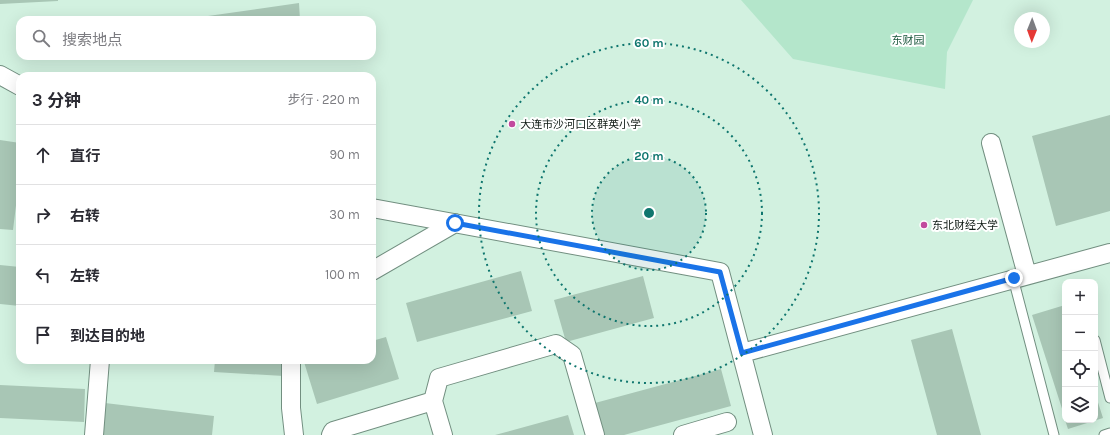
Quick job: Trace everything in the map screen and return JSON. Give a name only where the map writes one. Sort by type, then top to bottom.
[{"type":"street","points":[[0,75],[16,84]]},
{"type":"street","points":[[991,143],[1020,277]]},
{"type":"street","points":[[376,209],[720,272],[763,435]]},
{"type":"street","points":[[376,269],[455,223]]},
{"type":"street","points":[[742,353],[1110,253]]},
{"type":"street","points":[[443,435],[434,401],[439,378],[556,344],[572,355],[595,435]]},
{"type":"street","points":[[94,435],[100,364]]},
{"type":"street","points":[[291,364],[291,408],[294,435]]},
{"type":"street","points":[[332,435],[333,431],[434,401]]},
{"type":"street","points":[[683,435],[727,422]]},
{"type":"lane","points":[[1020,277],[1054,435]]},
{"type":"lane","points":[[1098,351],[1110,398]]},
{"type":"lane","points":[[1104,435],[1110,433]]},
{"type":"green space","name":"东财园","points":[[741,0],[973,0],[947,52],[945,89],[793,59]]},
{"type":"building","points":[[0,0],[58,0],[58,1],[0,4]]},
{"type":"building","points":[[299,3],[300,16],[208,16]]},
{"type":"building","points":[[1110,115],[1110,211],[1056,226],[1032,136]]},
{"type":"building","points":[[0,140],[16,142],[16,205],[13,230],[0,229]]},
{"type":"building","points":[[0,265],[16,267],[16,306],[0,304]]},
{"type":"building","points":[[521,271],[532,311],[417,342],[406,303]]},
{"type":"building","points":[[643,276],[654,318],[566,342],[554,300]]},
{"type":"building","points":[[1062,306],[1062,409],[1032,315]]},
{"type":"building","points":[[952,329],[981,435],[937,435],[911,340]]},
{"type":"building","points":[[386,337],[399,379],[317,404],[305,364],[376,364],[376,340]]},
{"type":"building","points":[[215,364],[285,364],[284,376],[214,372]]},
{"type":"building","points":[[721,369],[731,406],[624,435],[604,435],[595,403]]},
{"type":"building","points":[[0,385],[85,389],[84,422],[0,418]]},
{"type":"building","points":[[1098,402],[1103,418],[1098,420]]},
{"type":"building","points":[[105,403],[214,416],[212,435],[101,435]]},
{"type":"building","points":[[568,415],[574,435],[495,435]]},
{"type":"building","points":[[1066,423],[1087,423],[1068,429]]},
{"type":"place","name":"大连市沙河口区群英小学","points":[[512,124]]},
{"type":"place","name":"东北财经大学","points":[[924,225]]},
{"type":"route","points":[[455,223],[720,272],[742,353],[1014,278]]}]
